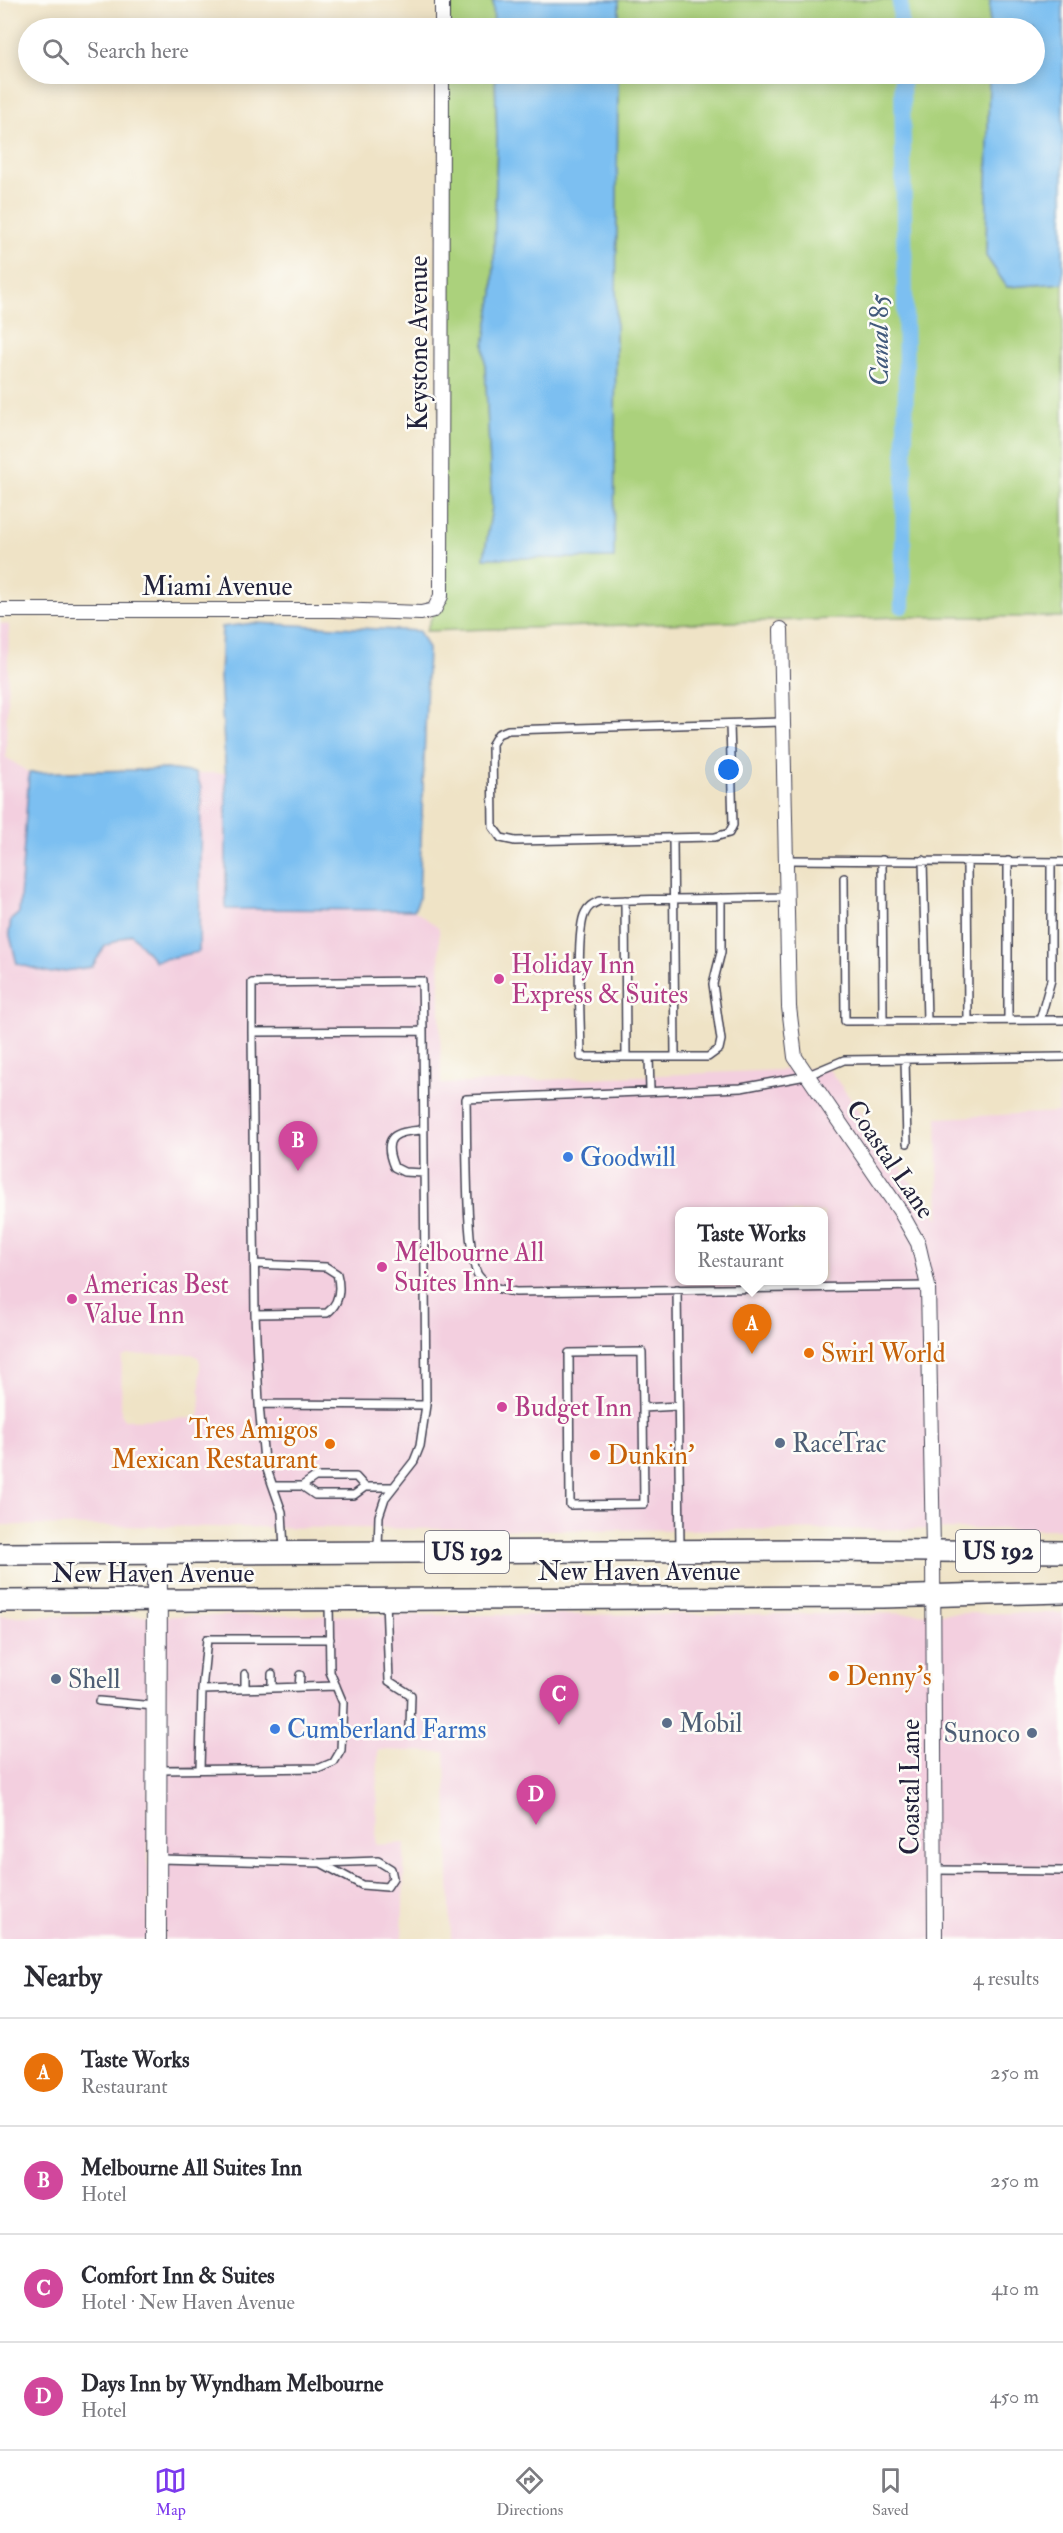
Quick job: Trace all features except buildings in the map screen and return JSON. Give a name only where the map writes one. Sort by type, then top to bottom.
[{"type":"main road","name":"New Haven Avenue","points":[[0,1554],[1063,1552]]},
{"type":"main road","points":[[156,1939],[157,1553]]},
{"type":"main road","name":"New Haven Avenue","points":[[0,1601],[933,1595],[1063,1592]]},
{"type":"street","points":[[442,0],[442,18]]},
{"type":"street","name":"Keystone Avenue","points":[[434,610],[441,596],[442,84]]},
{"type":"street","name":"Miami Avenue","points":[[0,610],[334,610],[421,613],[434,610]]},
{"type":"street","name":"Coastal Lane","points":[[781,629],[789,1007],[795,1057],[900,1211],[918,1243],[928,1286],[933,1551],[935,1939]]},
{"type":"lane","points":[[730,724],[733,825],[729,833],[715,837],[515,841],[501,838],[493,827],[492,744],[498,734],[508,730],[782,722]]},
{"type":"lane","points":[[673,838],[675,1057]]},
{"type":"lane","points":[[786,860],[1063,862]]},
{"type":"lane","points":[[882,860],[883,1021]]},
{"type":"lane","points":[[923,860],[927,1021]]},
{"type":"lane","points":[[967,861],[968,1020]]},
{"type":"lane","points":[[1008,861],[1008,1020]]},
{"type":"lane","points":[[1040,1020],[1052,980],[1051,862]]},
{"type":"lane","points":[[844,878],[845,1021],[1063,1020]]},
{"type":"lane","points":[[721,898],[721,952],[713,984],[721,1040],[719,1049],[708,1057],[581,1057],[581,937],[584,914],[591,905],[599,901],[625,900],[721,898],[787,897]]},
{"type":"lane","points":[[625,900],[626,1057]]},
{"type":"lane","points":[[284,1552],[282,1512],[264,1461],[258,1404],[254,1264],[252,983],[422,981],[426,1405],[420,1446],[404,1477],[392,1487],[385,1498],[379,1516],[378,1552]]},
{"type":"lane","points":[[252,1032],[423,1031]]},
{"type":"lane","points":[[649,1057],[650,1090]]},
{"type":"lane","points":[[928,1286],[516,1292],[495,1288],[478,1276],[471,1251],[466,1099],[741,1088],[806,1076],[844,1060],[1063,1057]]},
{"type":"lane","points":[[905,1059],[907,1143]]},
{"type":"lane","points":[[424,1130],[402,1131],[394,1135],[389,1142],[389,1154],[394,1167],[404,1172],[424,1173]]},
{"type":"lane","points":[[254,1264],[326,1267],[337,1274],[339,1284],[337,1303],[327,1313],[255,1314]]},
{"type":"lane","points":[[677,1289],[680,1551]]},
{"type":"lane","points":[[642,1352],[643,1408],[644,1503],[570,1505],[569,1353],[642,1352]]},
{"type":"lane","points":[[258,1404],[426,1405]]},
{"type":"lane","points":[[643,1408],[678,1406]]},
{"type":"lane","points":[[302,1486],[315,1477],[356,1477],[365,1487]]},
{"type":"lane","points":[[273,1486],[302,1486],[315,1495],[354,1495],[365,1487],[392,1487]]},
{"type":"lane","points":[[156,1770],[320,1768],[334,1762],[341,1750],[343,1703],[330,1672],[329,1599]]},
{"type":"lane","points":[[386,1599],[389,1681],[411,1695],[410,1726]]},
{"type":"lane","points":[[200,1769],[202,1690],[207,1639],[272,1639],[300,1643],[330,1639]]},
{"type":"lane","points":[[245,1639],[245,1648]]},
{"type":"lane","points":[[272,1639],[272,1648]]},
{"type":"lane","points":[[245,1674],[245,1688]]},
{"type":"lane","points":[[272,1674],[272,1687]]},
{"type":"lane","points":[[299,1687],[300,1675]]},
{"type":"lane","points":[[202,1690],[336,1686]]},
{"type":"lane","points":[[99,1701],[156,1707]]},
{"type":"lane","points":[[156,1858],[321,1863],[378,1862],[391,1869],[393,1878],[387,1887],[371,1887],[321,1863]]},
{"type":"lane","points":[[935,1870],[1063,1871]]},
{"type":"shaded area","points":[[0,623],[9,625],[6,757],[29,773],[19,914],[11,920],[105,945],[131,934],[155,961],[200,936],[201,788],[196,773],[225,773],[226,909],[414,910],[439,928],[441,1084],[828,1068],[939,1220],[937,1118],[1058,1112],[1060,1079],[1063,1079],[1063,1529],[558,1530],[0,1525]],"holes":[[[192,1354],[198,1357],[200,1362],[198,1418],[124,1420],[121,1413],[122,1358],[127,1355]]]},
{"type":"shaded area","points":[[1063,1613],[1063,1939],[451,1939],[445,1752],[378,1750],[376,1845],[405,1843],[402,1939],[164,1939],[165,1616]]},
{"type":"shaded area","points":[[0,1616],[148,1616],[148,1939],[0,1939]]},
{"type":"green space","points":[[443,0],[493,0],[494,18],[443,18]]},
{"type":"green space","points":[[619,0],[990,0],[989,18],[619,18]]},
{"type":"green space","points":[[442,84],[495,84],[497,140],[493,294],[484,345],[492,507],[484,558],[614,558],[618,84],[989,84],[986,256],[1007,287],[1063,283],[1063,617],[903,617],[426,631],[439,599]]},
{"type":"water","points":[[493,0],[619,0],[619,18],[494,18]]},
{"type":"water","points":[[990,0],[1063,0],[1063,283],[1007,287],[986,256],[989,84],[1045,84],[1045,18],[989,18]]},
{"type":"water","points":[[495,84],[618,84],[614,558],[484,558],[492,507],[484,345],[493,294],[497,140]]},
{"type":"water","points":[[254,623],[419,631],[428,649],[419,899],[414,910],[226,909],[226,780],[220,676],[222,627]]},
{"type":"water","points":[[167,769],[196,773],[201,788],[199,952],[155,961],[131,934],[105,946],[92,967],[51,973],[17,964],[9,932],[11,920],[19,913],[29,773]]},
{"type":"waterway","name":"Canal 85","points":[[900,0],[901,18]]},
{"type":"waterway","name":"Canal 85","points":[[902,84],[906,375],[902,606]]},
{"type":"place","name":"Holiday Inn Express & Suites","points":[[499,979]]},
{"type":"place","name":"Goodwill","points":[[568,1157]]},
{"type":"place","name":"Melbourne All Suites Inn","points":[[298,1171]]},
{"type":"place","name":"Melbourne All Suites Inn 1","points":[[382,1267]]},
{"type":"place","name":"Americas Best Value Inn","points":[[72,1299]]},
{"type":"place","name":"Swirl World","points":[[809,1353]]},
{"type":"place","name":"Taste Works","points":[[752,1354]]},
{"type":"place","name":"Budget Inn","points":[[502,1407]]},
{"type":"place","name":"RaceTrac","points":[[780,1443]]},
{"type":"place","name":"Tres Amigos Mexican Restaurant","points":[[330,1444]]},
{"type":"place","name":"Dunkin'","points":[[595,1455]]},
{"type":"place","name":"Denny's","points":[[834,1676]]},
{"type":"place","name":"Shell","points":[[56,1679]]},
{"type":"place","name":"Mobil","points":[[667,1723]]},
{"type":"place","name":"Comfort Inn & Suites","points":[[559,1725]]},
{"type":"place","name":"Cumberland Farms","points":[[275,1729]]},
{"type":"place","name":"Sunoco","points":[[1032,1733]]},
{"type":"place","name":"Days Inn by Wyndham Melbourne","points":[[536,1825]]}]
